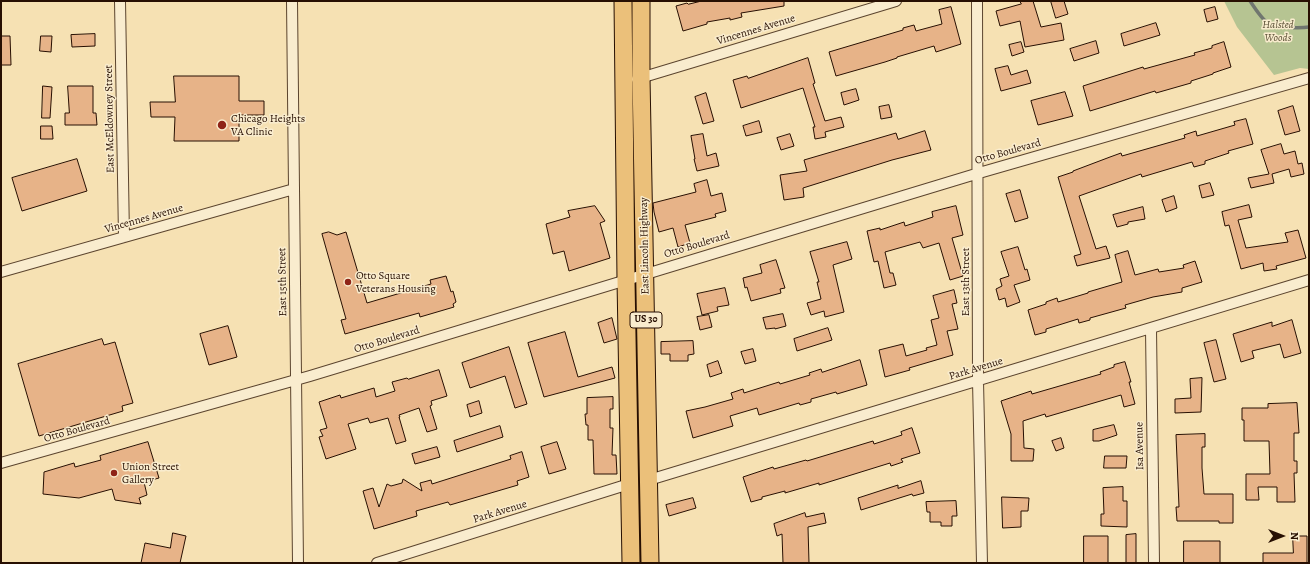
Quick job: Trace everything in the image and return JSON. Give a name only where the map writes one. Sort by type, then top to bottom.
[{"type":"main road","name":"East Lincoln Highway","points":[[623,1],[631,563]]},
{"type":"main road","name":"East Lincoln Highway","points":[[642,1],[650,563]]},
{"type":"street","name":"East McEldowney Street","points":[[120,1],[124,237]]},
{"type":"street","name":"East 15th Street","points":[[292,1],[298,563]]},
{"type":"street","name":"Vincennes Avenue","points":[[624,83],[896,1]]},
{"type":"street","name":"East 13th Street","points":[[977,1],[978,381],[982,563]]},
{"type":"street","name":"Otto Boulevard","points":[[1,464],[296,380],[978,173],[1309,78]]},
{"type":"street","name":"Vincennes Avenue","points":[[1,272],[294,189]]},
{"type":"street","name":"Park Avenue","points":[[649,480],[1309,280]]},
{"type":"street","name":"Isa Avenue","points":[[1151,329],[1154,563]]},
{"type":"street","name":"Park Avenue","points":[[377,563],[629,484]]},
{"type":"green space","name":"Halsted Woods","points":[[1224,1],[1309,1],[1309,69],[1300,68],[1274,75],[1237,27]]},
{"type":"building","points":[[702,1],[784,1],[784,6],[741,13],[742,17],[730,20],[730,18],[707,22],[707,24],[683,31],[676,6]]},
{"type":"building","points":[[1020,1],[1033,1],[1041,27],[1061,23],[1064,40],[1025,47],[1020,21],[1000,26],[996,11],[1021,4]]},
{"type":"building","points":[[1051,1],[1064,1],[1068,14],[1056,18]]},
{"type":"building","points":[[951,7],[961,44],[936,52],[934,46],[836,76],[829,52],[903,30],[903,28],[914,25],[916,31],[942,24],[939,10]]},
{"type":"building","points":[[1215,7],[1218,19],[1207,22],[1204,10]]},
{"type":"building","points":[[1156,23],[1160,35],[1124,46],[1121,34]]},
{"type":"building","points":[[95,34],[95,46],[72,47],[71,35]]},
{"type":"building","points":[[1,36],[10,36],[11,65],[1,65]]},
{"type":"building","points":[[41,36],[52,36],[51,52],[40,51]]},
{"type":"building","points":[[1096,41],[1099,53],[1074,61],[1070,49]]},
{"type":"building","points":[[1021,42],[1024,52],[1012,56],[1009,45]]},
{"type":"building","points":[[1224,42],[1231,67],[1191,81],[1191,83],[1156,93],[1155,91],[1090,111],[1083,86],[1143,67],[1144,69],[1195,55],[1194,53],[1212,48],[1212,46]]},
{"type":"building","points":[[808,58],[815,83],[813,84],[825,121],[841,117],[844,127],[825,132],[826,137],[815,139],[813,127],[815,127],[803,88],[741,108],[733,80],[747,76],[748,78]]},
{"type":"building","points":[[1008,66],[1011,75],[1027,70],[1031,83],[1001,91],[995,69]]},
{"type":"building","points":[[174,76],[239,76],[239,101],[264,101],[264,115],[239,115],[239,141],[174,141],[175,117],[151,117],[150,102],[175,102]]},
{"type":"building","points":[[43,86],[52,87],[50,118],[42,118]]},
{"type":"building","points":[[68,86],[93,86],[93,113],[96,113],[97,125],[65,125],[65,113],[69,113]]},
{"type":"building","points":[[856,89],[859,100],[844,105],[841,93]]},
{"type":"building","points":[[1065,92],[1073,116],[1038,125],[1031,101]]},
{"type":"building","points":[[706,93],[714,121],[703,124],[695,97]]},
{"type":"building","points":[[889,105],[892,117],[881,119],[879,107]]},
{"type":"building","points":[[1293,106],[1300,131],[1285,135],[1278,111]]},
{"type":"building","points":[[1246,119],[1253,144],[1228,151],[1229,153],[1205,161],[1205,164],[1194,167],[1192,162],[1142,177],[1141,174],[1079,196],[1096,249],[1106,246],[1110,258],[1077,266],[1074,256],[1081,254],[1058,177],[1121,153],[1122,156],[1185,138],[1184,135],[1196,131],[1197,136],[1235,125],[1234,122]]},
{"type":"building","points":[[759,121],[762,132],[746,136],[743,126]]},
{"type":"building","points":[[41,126],[52,126],[53,139],[41,139]]},
{"type":"building","points":[[925,131],[931,150],[892,160],[803,188],[804,197],[784,200],[780,175],[807,171],[804,160],[896,133],[898,139]]},
{"type":"building","points":[[703,134],[707,156],[716,153],[719,166],[697,171],[691,136]]},
{"type":"building","points":[[790,134],[794,146],[781,150],[777,138]]},
{"type":"building","points":[[1281,144],[1284,154],[1295,151],[1298,164],[1302,163],[1304,174],[1291,177],[1289,169],[1272,174],[1274,183],[1251,188],[1248,178],[1269,174],[1261,150]]},
{"type":"building","points":[[77,159],[87,191],[22,211],[12,178]]},
{"type":"building","points":[[707,180],[711,196],[722,193],[726,211],[715,214],[716,217],[685,225],[690,243],[678,247],[673,228],[659,232],[653,203],[696,192],[694,184]]},
{"type":"building","points":[[1210,183],[1214,195],[1202,198],[1199,186]]},
{"type":"building","points":[[1020,190],[1028,218],[1015,222],[1006,194]]},
{"type":"building","points":[[1174,196],[1177,208],[1166,212],[1162,200]]},
{"type":"building","points":[[1249,205],[1252,217],[1238,220],[1246,248],[1288,242],[1285,233],[1298,230],[1306,258],[1276,266],[1277,269],[1264,271],[1263,263],[1241,269],[1229,225],[1225,226],[1222,212]]},
{"type":"building","points":[[595,206],[605,221],[600,223],[610,258],[569,271],[564,251],[553,254],[546,224],[570,217],[568,211]]},
{"type":"building","points":[[956,206],[963,235],[952,238],[963,276],[950,280],[939,243],[923,248],[920,242],[885,252],[890,273],[893,273],[896,285],[884,288],[878,261],[874,262],[867,231],[880,228],[880,230],[904,222],[905,226],[933,217],[932,212]]},
{"type":"building","points":[[1143,207],[1145,219],[1128,222],[1128,224],[1117,227],[1113,215]]},
{"type":"building","name":"Otto Square Veterans Housing","points":[[329,232],[337,235],[346,232],[367,303],[431,284],[430,280],[446,276],[456,302],[453,304],[454,307],[420,317],[419,313],[345,334],[341,320],[346,319],[322,234]]},
{"type":"building","points":[[847,242],[852,259],[833,265],[844,312],[825,317],[824,311],[811,315],[807,303],[821,299],[817,282],[819,282],[810,252]]},
{"type":"building","points":[[1018,247],[1025,270],[1027,269],[1030,280],[1014,285],[1020,302],[1007,307],[1005,298],[999,300],[996,289],[1002,286],[1000,279],[1009,276],[1001,252]]},
{"type":"building","points":[[1128,251],[1135,275],[1158,269],[1159,272],[1184,268],[1183,265],[1195,261],[1202,282],[1182,288],[1182,292],[1153,297],[1125,305],[1126,308],[1090,318],[1090,320],[1079,323],[1078,319],[1046,329],[1046,332],[1035,335],[1028,310],[1046,304],[1046,302],[1057,298],[1058,302],[1122,282],[1115,255]]},
{"type":"building","points":[[776,260],[785,288],[780,289],[781,293],[751,301],[747,287],[745,288],[743,278],[762,273],[760,265]]},
{"type":"building","points":[[725,288],[729,305],[717,307],[718,311],[702,315],[697,294]]},
{"type":"building","points":[[954,290],[957,303],[952,304],[958,329],[947,331],[953,355],[885,377],[879,350],[903,344],[906,356],[927,350],[926,348],[937,345],[931,320],[939,318],[933,296]]},
{"type":"building","points":[[783,314],[786,326],[775,329],[766,329],[763,318]]},
{"type":"building","points":[[709,315],[712,327],[700,330],[697,317]]},
{"type":"building","points":[[612,318],[617,339],[604,343],[598,323]]},
{"type":"building","points":[[1292,320],[1301,353],[1284,358],[1280,344],[1252,351],[1254,358],[1241,362],[1233,334],[1272,322],[1272,326]]},
{"type":"building","points":[[228,326],[237,357],[209,365],[200,334]]},
{"type":"building","points":[[828,328],[832,340],[797,351],[794,339]]},
{"type":"building","points":[[565,332],[578,377],[612,367],[615,378],[544,397],[528,343]]},
{"type":"building","points":[[102,339],[104,345],[115,342],[133,403],[122,406],[123,411],[39,436],[18,364]]},
{"type":"building","points":[[1216,340],[1226,379],[1214,382],[1204,343]]},
{"type":"building","points":[[693,341],[694,354],[688,355],[688,361],[670,361],[670,354],[661,354],[661,342]]},
{"type":"building","points":[[509,347],[527,404],[515,408],[505,376],[470,388],[462,363]]},
{"type":"building","points":[[753,349],[756,361],[745,364],[741,352]]},
{"type":"building","points":[[860,360],[867,385],[837,394],[836,392],[811,399],[811,402],[800,405],[799,403],[759,415],[757,408],[730,416],[733,426],[693,438],[686,411],[733,399],[731,393],[743,389],[744,393],[779,382],[780,384],[810,375],[809,373],[821,369],[822,372]]},
{"type":"building","points":[[718,361],[722,373],[710,377],[707,365]]},
{"type":"building","points":[[1125,362],[1131,382],[1129,382],[1135,404],[1124,407],[1121,395],[1046,417],[1045,414],[1023,421],[1024,448],[1034,449],[1033,461],[1011,461],[1011,434],[1001,401],[1031,391],[1032,394],[1101,374],[1100,372],[1114,367],[1114,365]]},
{"type":"building","points":[[439,370],[447,396],[431,401],[432,405],[430,406],[437,429],[427,432],[419,408],[399,415],[406,441],[396,444],[388,418],[370,423],[368,418],[348,424],[356,449],[326,459],[319,437],[323,436],[320,430],[327,428],[319,402],[340,395],[341,398],[374,388],[376,397],[395,391],[392,382]]},
{"type":"building","points":[[1202,378],[1201,412],[1175,413],[1175,399],[1191,398],[1190,379]]},
{"type":"building","points":[[613,397],[613,409],[610,409],[610,428],[613,428],[612,455],[616,455],[617,474],[594,474],[593,440],[588,440],[588,425],[586,425],[585,414],[587,414],[587,398]]},
{"type":"building","points":[[479,401],[482,413],[470,417],[467,405]]},
{"type":"building","points":[[1297,403],[1299,433],[1294,433],[1294,461],[1297,461],[1297,473],[1294,473],[1295,502],[1277,502],[1277,487],[1258,487],[1259,500],[1246,500],[1246,474],[1270,474],[1269,441],[1244,441],[1244,420],[1242,420],[1242,408],[1268,408],[1268,404]]},
{"type":"building","points":[[1114,425],[1117,435],[1099,441],[1093,441],[1093,430]]},
{"type":"building","points":[[500,426],[503,437],[457,452],[454,441]]},
{"type":"building","points":[[912,428],[920,453],[901,459],[903,462],[891,466],[890,463],[819,485],[819,483],[785,493],[785,491],[762,497],[762,499],[751,502],[743,477],[773,467],[774,469],[806,460],[807,461],[873,441],[874,444],[902,435],[901,432]]},
{"type":"building","points":[[1205,434],[1205,447],[1202,447],[1204,494],[1233,494],[1233,523],[1219,523],[1219,521],[1177,521],[1176,507],[1179,507],[1176,435]]},
{"type":"building","points":[[1061,438],[1064,448],[1056,451],[1052,441]]},
{"type":"building","points":[[148,442],[159,478],[144,482],[147,495],[139,498],[141,504],[115,500],[112,489],[79,498],[43,494],[44,472],[74,463],[75,467],[101,460],[100,456]]},
{"type":"building","points":[[557,442],[566,469],[549,474],[541,447]]},
{"type":"building","points":[[437,447],[440,457],[415,464],[412,454]]},
{"type":"building","points":[[522,452],[529,477],[517,481],[518,485],[450,505],[448,502],[416,511],[417,516],[374,529],[363,491],[373,488],[379,507],[387,484],[391,486],[402,483],[403,479],[422,491],[420,483],[431,480],[432,484],[511,459],[510,456]]},
{"type":"building","points":[[1105,456],[1127,456],[1126,468],[1104,468]]},
{"type":"building","points":[[921,481],[924,493],[913,496],[912,494],[861,510],[858,498],[898,485],[898,488]]},
{"type":"building","points":[[1123,487],[1123,501],[1127,501],[1127,527],[1101,526],[1101,514],[1104,514],[1103,488]]},
{"type":"building","points":[[1002,497],[1029,498],[1028,511],[1021,511],[1021,527],[1003,528]]},
{"type":"building","points":[[693,498],[696,508],[669,516],[666,505]]},
{"type":"building","points":[[956,501],[957,516],[952,516],[952,526],[941,526],[941,522],[930,522],[930,512],[927,512],[926,502]]},
{"type":"building","points":[[805,513],[806,517],[824,513],[826,523],[808,527],[809,563],[783,563],[782,534],[777,536],[774,524]]},
{"type":"building","points":[[173,533],[186,536],[180,563],[141,563],[145,543],[170,548]]},
{"type":"building","points":[[1136,534],[1136,563],[1126,563],[1126,535]]},
{"type":"building","points":[[1084,536],[1108,536],[1108,563],[1084,563]]},
{"type":"building","points":[[1293,536],[1307,536],[1307,563],[1263,563],[1263,553],[1293,553]]},
{"type":"building","points":[[1184,541],[1220,541],[1220,563],[1184,563]]},
{"type":"waterway","points":[[1250,1],[1262,18],[1271,25],[1295,28],[1309,27]]},
{"type":"place","name":"Chicago Heights VA Clinic","points":[[222,125]]},
{"type":"place","name":"Otto Square Veterans Housing","points":[[348,282]]},
{"type":"place","name":"Union Street Gallery","points":[[114,473]]}]
